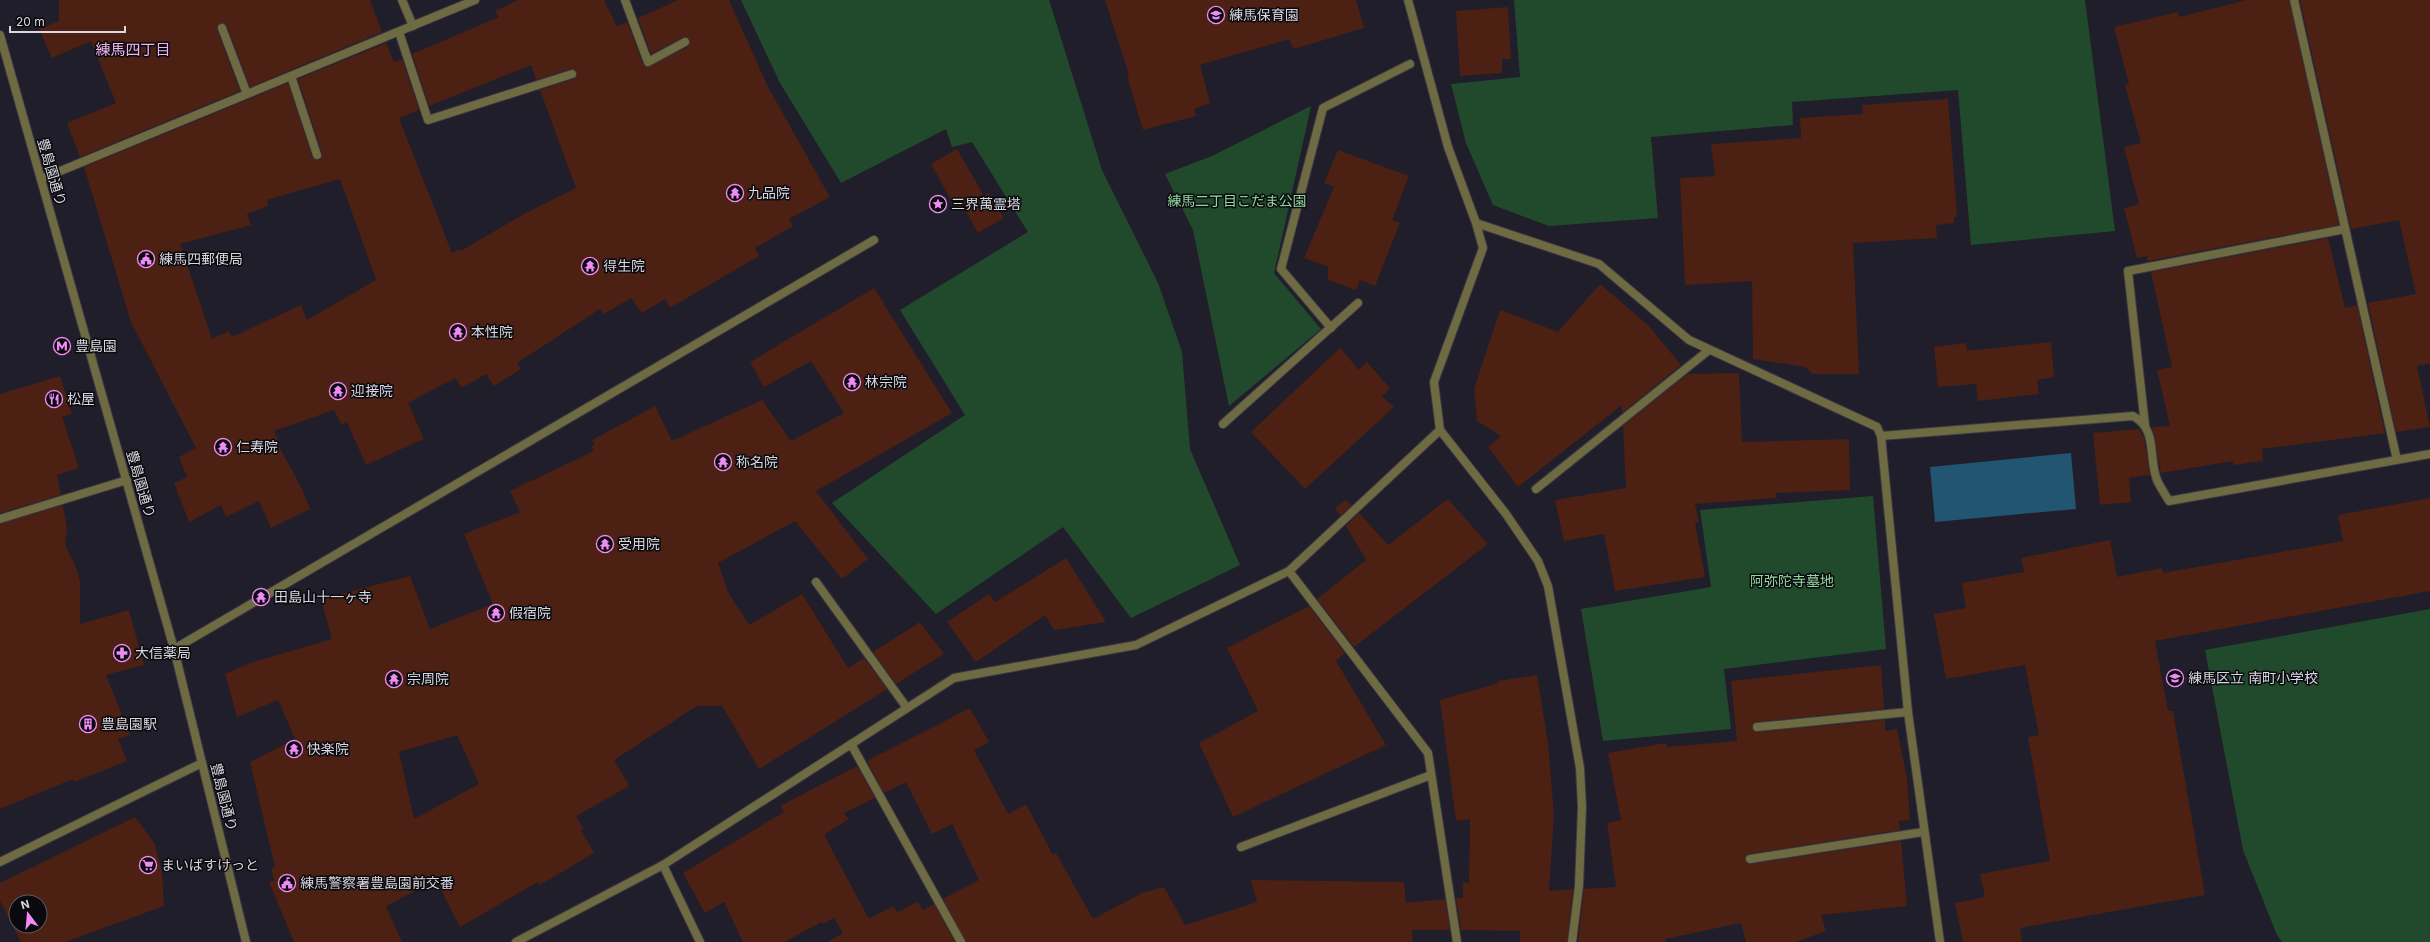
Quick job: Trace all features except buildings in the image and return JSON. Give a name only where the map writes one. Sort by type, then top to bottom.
[{"type":"street","points":[[402,0],[413,26]]},
{"type":"street","points":[[41,179],[476,0]]},
{"type":"street","points":[[625,0],[648,62],[685,42]]},
{"type":"street","points":[[1408,0],[1448,147],[1476,223],[1483,248],[1434,382],[1440,430],[1506,514],[1538,561],[1548,586],[1580,768],[1582,807],[1579,886],[1572,942]]},
{"type":"street","points":[[2294,0],[2397,460]]},
{"type":"street","points":[[222,28],[247,94]]},
{"type":"street","points":[[399,32],[428,120],[572,74]]},
{"type":"street","name":"豊島園通り","points":[[0,35],[174,649],[246,942]]},
{"type":"street","points":[[1331,328],[1281,269],[1323,108],[1410,64]]},
{"type":"street","points":[[291,76],[316,155]]},
{"type":"street","points":[[1476,223],[1599,264],[1689,340],[1877,427],[1882,436],[1908,712],[1923,832],[1940,942]]},
{"type":"street","points":[[2346,229],[2128,271],[2145,425],[2149,433],[2156,479],[2169,501],[2430,454]]},
{"type":"street","points":[[174,649],[874,240]]},
{"type":"street","points":[[1223,424],[1358,302]]},
{"type":"street","points":[[1536,489],[1709,350]]},
{"type":"street","points":[[1882,436],[2125,415],[2134,416],[2145,425]]},
{"type":"street","points":[[516,942],[663,865],[954,678],[1136,645],[1289,571],[1440,430]]},
{"type":"street","points":[[0,519],[127,480]]},
{"type":"street","points":[[1289,571],[1428,753],[1457,942]]},
{"type":"street","points":[[816,582],[906,708]]},
{"type":"street","points":[[1757,727],[1908,712]]},
{"type":"street","points":[[851,744],[960,942]]},
{"type":"street","points":[[0,862],[202,763]]},
{"type":"street","points":[[1241,847],[1431,775]]},
{"type":"street","points":[[1750,859],[1923,832]]},
{"type":"street","points":[[663,865],[700,942]]},
{"type":"green space","points":[[741,0],[1049,0],[1102,170],[1158,283],[1182,352],[1190,449],[1240,565],[1131,618],[1063,527],[936,614],[832,503],[965,415],[900,310],[1028,232],[972,142],[952,147],[946,129],[841,183],[780,83]]},
{"type":"green space","points":[[1514,0],[2085,0],[2115,231],[1971,245],[1958,90],[1792,102],[1793,125],[1651,137],[1658,218],[1549,226],[1493,205],[1466,143],[1451,84],[1520,77]]},
{"type":"green space","name":"練馬二丁目こだま公園","points":[[1311,106],[1274,273],[1321,329],[1229,406],[1193,230],[1165,174],[1212,156]]},
{"type":"green space","name":"阿弥陀寺墓地","points":[[1873,496],[1886,649],[1724,669],[1731,729],[1603,741],[1581,609],[1711,587],[1700,510]]},
{"type":"green space","points":[[2430,609],[2430,942],[2282,942],[2277,935],[2243,850],[2205,650]]},
{"type":"water","points":[[2071,453],[2076,509],[1935,522],[1930,467]]},
{"type":"place","name":"練馬保育園","points":[[1216,15]]},
{"type":"place","name":"九品院","points":[[735,193]]},
{"type":"place","name":"三界萬霊塔","points":[[938,204]]},
{"type":"place","name":"練馬四郵便局","points":[[146,259]]},
{"type":"place","name":"得生院","points":[[590,266]]},
{"type":"place","name":"本性院","points":[[458,332]]},
{"type":"place","name":"豊島園","points":[[62,346]]},
{"type":"place","name":"林宗院","points":[[852,382]]},
{"type":"place","name":"迎接院","points":[[338,391]]},
{"type":"place","name":"松屋","points":[[54,399]]},
{"type":"place","name":"仁寿院","points":[[223,447]]},
{"type":"place","name":"称名院","points":[[723,462]]},
{"type":"place","name":"受用院","points":[[605,544]]},
{"type":"place","name":"田島山十一ヶ寺","points":[[261,597]]},
{"type":"place","name":"假宿院","points":[[496,613]]},
{"type":"place","name":"大信薬局","points":[[122,653]]},
{"type":"place","name":"練馬区立 南町小学校","points":[[2175,678]]},
{"type":"place","name":"宗周院","points":[[394,679]]},
{"type":"place","name":"豊島園駅","points":[[88,724]]},
{"type":"place","name":"快楽院","points":[[294,749]]},
{"type":"place","name":"まいばすけっと","points":[[148,865]]},
{"type":"place","name":"練馬警察署豊島園前交番","points":[[287,883]]},
{"type":"district","name":"練馬四丁目","points":[[133,50]]}]
